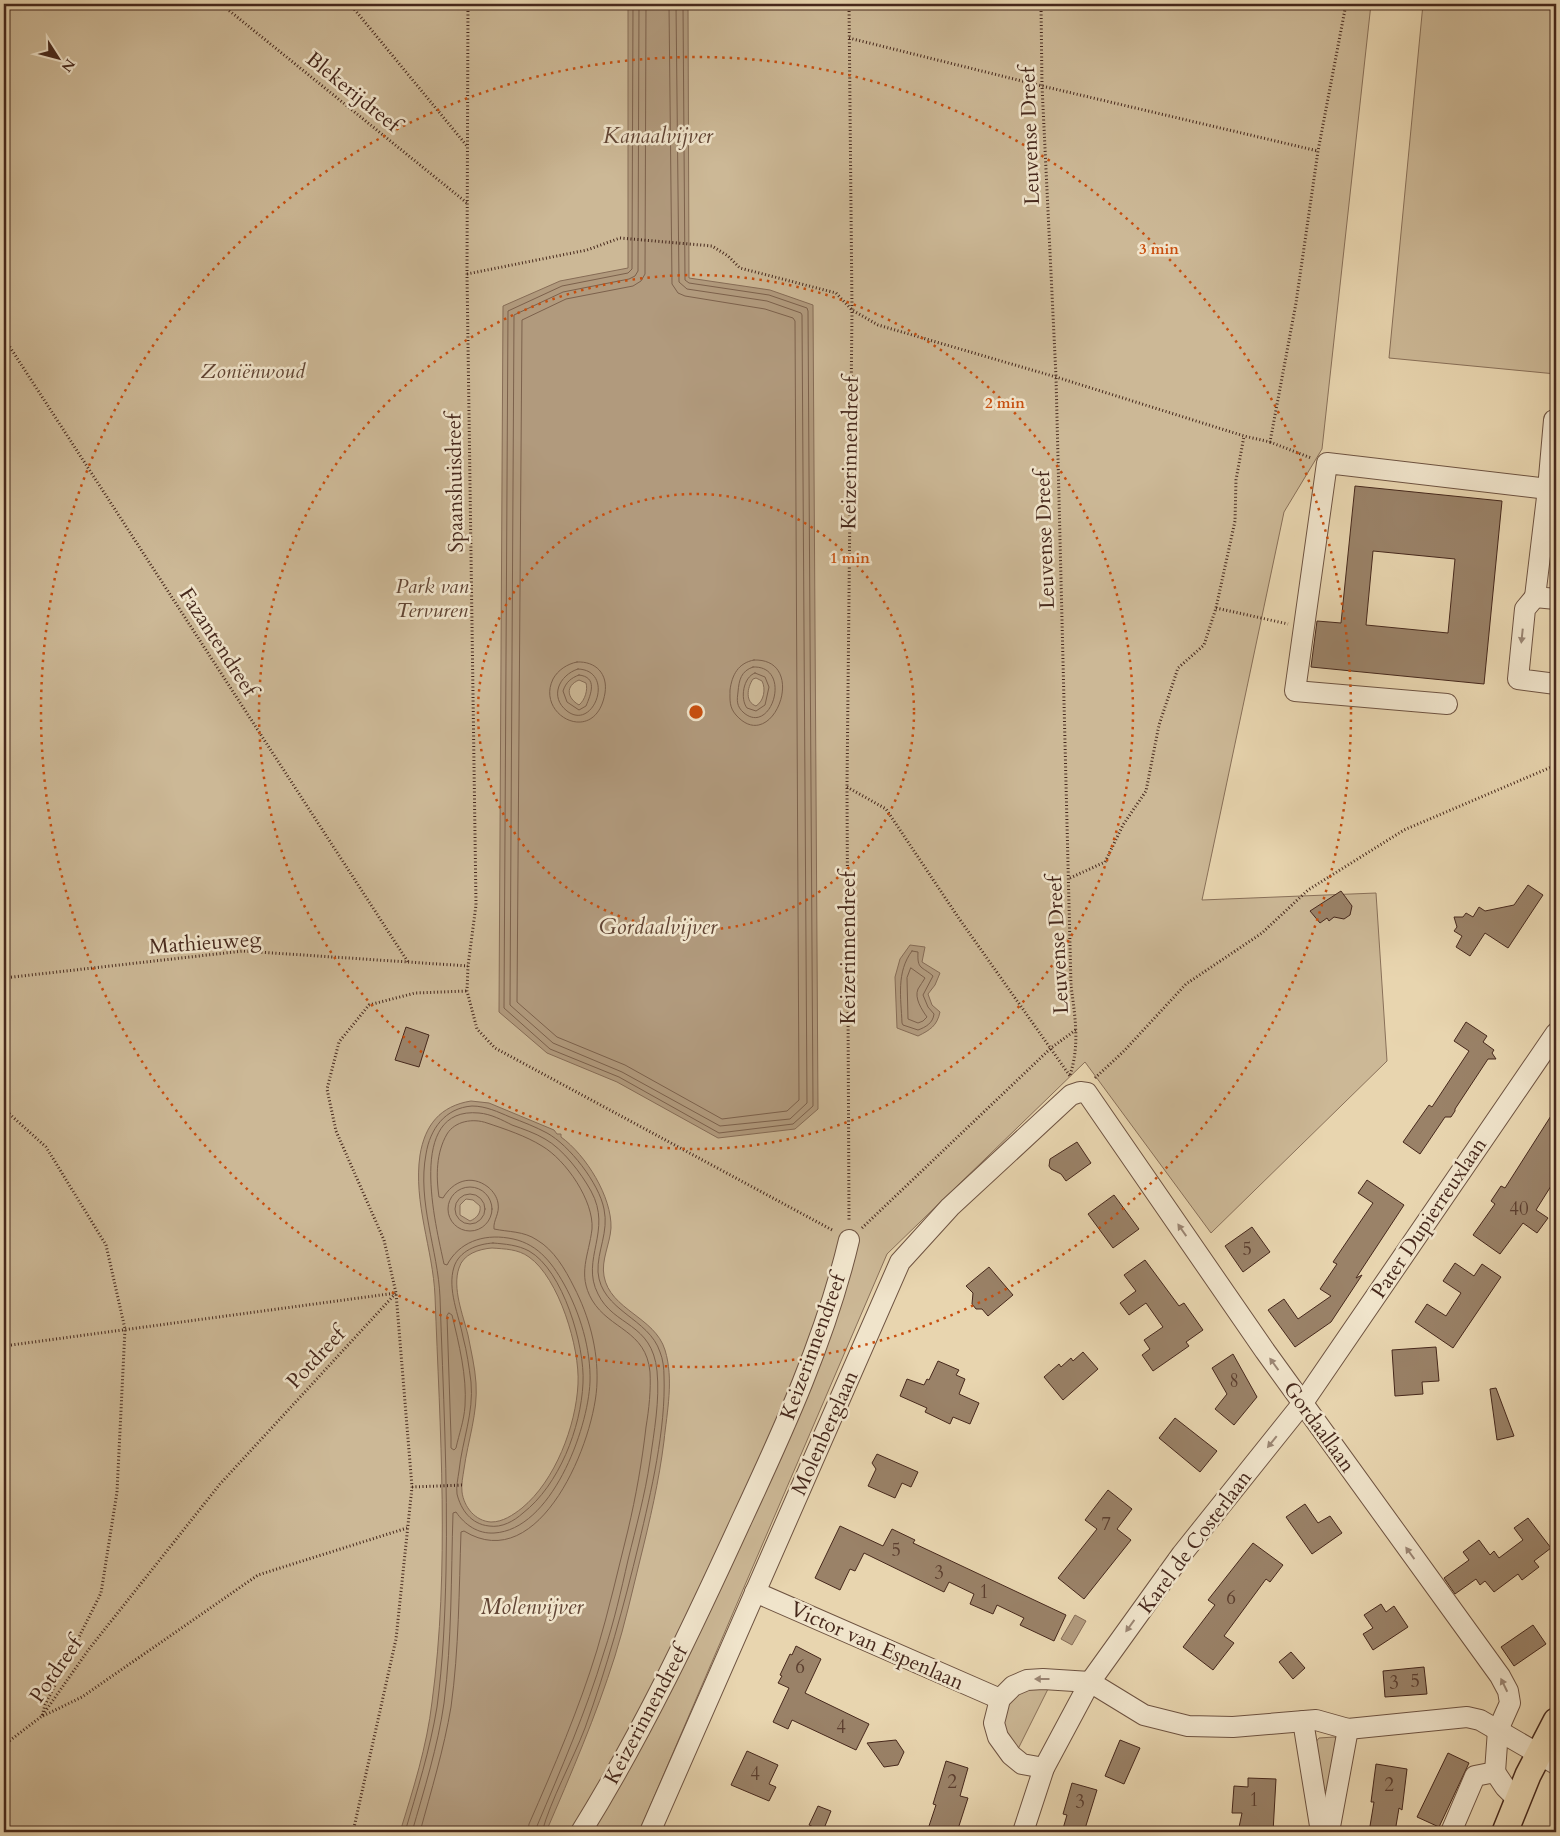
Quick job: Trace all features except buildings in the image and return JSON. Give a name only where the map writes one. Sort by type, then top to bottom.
[{"type":"main road","points":[[1505,1832],[1517,1799],[1547,1759],[1556,1721]]},
{"type":"street","points":[[1554,420],[1535,597],[1525,609],[1518,679],[1556,684]]},
{"type":"street","points":[[1447,704],[1295,691],[1327,463],[1548,489]]},
{"type":"street","points":[[1535,597],[1556,599]]},
{"type":"street","name":"Pater Dupierreuxlaan","points":[[1302,1404],[1556,1033]]},
{"type":"street","name":"Gordaallaan","points":[[1075,1083],[1087,1093],[1302,1404],[1500,1676],[1508,1691],[1510,1704],[1498,1730]]},
{"type":"street","name":"Molenberglaan","points":[[650,1832],[900,1262],[950,1207],[1070,1095],[1075,1083]]},
{"type":"street","name":"Keizerinnendreef","points":[[581,1832],[646,1720],[702,1607],[790,1415],[839,1284],[849,1240]]},
{"type":"street","name":"Karel de Costerlaan","points":[[1023,1832],[1044,1768],[1090,1682],[1182,1554],[1302,1404]]},
{"type":"street","name":"Victor van Espenlaan","points":[[755,1592],[1000,1699]]},
{"type":"street","points":[[1044,1768],[1022,1764],[1011,1755],[998,1737],[994,1723],[1000,1699],[1014,1686],[1027,1680],[1090,1682],[1144,1715],[1188,1726],[1233,1727],[1316,1720],[1348,1729],[1466,1717],[1480,1720],[1547,1759]]},
{"type":"street","points":[[1303,1721],[1321,1832]]},
{"type":"street","points":[[1329,1832],[1348,1729]]},
{"type":"street","points":[[1498,1730],[1495,1772],[1504,1787],[1517,1799]]},
{"type":"street","points":[[1451,1832],[1475,1776],[1495,1772]]},
{"type":"path","name":"Blekerijdreef","points":[[221,4],[468,203]]},
{"type":"path","points":[[350,4],[468,147]]},
{"type":"path","name":"Spaanshuisdreef","points":[[468,4],[467,274],[476,905],[468,966],[468,991],[477,1029],[495,1048],[849,1240]]},
{"type":"path","name":"Keizerinnendreef","points":[[849,4],[852,310],[848,787],[849,1240]]},
{"type":"path","name":"Leuvense Dreef","points":[[1041,4],[1042,86],[1056,377],[1070,878],[1071,986],[1077,1029],[1074,1062],[1075,1083]]},
{"type":"path","points":[[1270,442],[1296,302],[1318,151],[1346,4]]},
{"type":"path","points":[[849,38],[1318,151]]},
{"type":"path","points":[[467,274],[587,250],[620,238],[712,246],[728,256],[740,268],[836,293],[852,310],[878,325],[1056,377],[1244,436],[1270,442],[1327,463]]},
{"type":"path","name":"Fazantendreef","points":[[4,338],[408,962]]},
{"type":"path","points":[[1070,878],[1105,862],[1123,825],[1146,791],[1159,725],[1178,668],[1204,645],[1216,608],[1236,521],[1236,480],[1244,436]]},
{"type":"path","points":[[1216,608],[1303,627]]},
{"type":"path","points":[[848,787],[886,809],[958,917],[1075,1083],[1124,1051],[1186,984],[1262,933],[1308,890],[1404,830],[1556,764]]},
{"type":"path","name":"Mathieuweg","points":[[4,978],[243,951],[468,966]]},
{"type":"path","points":[[353,1832],[396,1639],[412,1487],[396,1293],[384,1240],[336,1131],[328,1090],[339,1042],[369,1005],[415,993],[468,991]]},
{"type":"path","points":[[849,1240],[1051,1048],[1077,1029]]},
{"type":"path","points":[[4,1109],[46,1147],[106,1245],[126,1329],[117,1492],[101,1593],[45,1705],[42,1716]]},
{"type":"path","name":"Potdreef","points":[[4,1346],[396,1293]]},
{"type":"path","name":"Potdreef","points":[[4,1745],[42,1716],[89,1648],[220,1484],[396,1293]]},
{"type":"path","points":[[412,1487],[464,1484]]},
{"type":"path","points":[[42,1716],[82,1697],[258,1575],[407,1528]]},
{"type":"green space","name":"Park van Tervuren","points":[[4,4],[1371,4],[1322,449],[1284,512],[1202,900],[1376,893],[1387,1061],[1211,1233],[1085,1062],[887,1254],[639,1832],[4,1832]]},
{"type":"green space","points":[[1423,4],[1556,4],[1556,374],[1389,358]]},
{"type":"green space","points":[[1051,1683],[1016,1753],[1004,1732],[1004,1710],[1010,1701],[1025,1688]]},
{"type":"green space","points":[[1319,1738],[1336,1738],[1329,1788],[1323,1792],[1315,1743]]},
{"type":"water","name":"Gordaalvijver","points":[[628,4],[688,4],[689,278],[770,290],[813,305],[818,1109],[795,1129],[718,1138],[617,1082],[547,1053],[499,1012],[503,306],[560,281],[628,268]],"holes":[[[756,678],[762,681],[764,691],[761,701],[756,706],[752,704],[748,694],[751,683]],[[579,680],[586,683],[587,689],[579,705],[572,699],[569,692],[571,685]]]},
{"type":"water","points":[[910,945],[925,947],[922,962],[940,973],[935,985],[928,994],[932,1005],[940,1012],[939,1017],[932,1027],[918,1036],[897,1028],[895,977],[900,959]]},
{"type":"water","name":"Molenvijver","points":[[471,1101],[489,1103],[554,1130],[557,1134],[561,1134],[561,1137],[580,1154],[602,1190],[610,1216],[611,1228],[603,1270],[608,1288],[623,1306],[652,1329],[660,1339],[668,1361],[668,1407],[660,1471],[622,1632],[608,1678],[591,1723],[546,1832],[400,1832],[427,1735],[438,1652],[441,1601],[441,1448],[435,1296],[419,1191],[420,1155],[422,1144],[430,1126],[443,1112]],"holes":[[[466,1199],[473,1200],[480,1206],[478,1215],[470,1221],[460,1215],[460,1205]],[[492,1248],[525,1254],[540,1267],[550,1281],[566,1315],[578,1369],[578,1384],[573,1417],[562,1452],[554,1468],[534,1497],[519,1511],[495,1522],[485,1521],[475,1516],[465,1503],[462,1492],[476,1405],[476,1383],[472,1353],[457,1293],[457,1276],[464,1259],[477,1251]]]},
{"type":"water","points":[[1075,1615],[1086,1621],[1072,1645],[1061,1639]]},
{"type":"water label","name":"Kanaalvijver","points":[[658,136]]},
{"type":"park label","name":"Zoniënwoud","points":[[253,371]]}]
